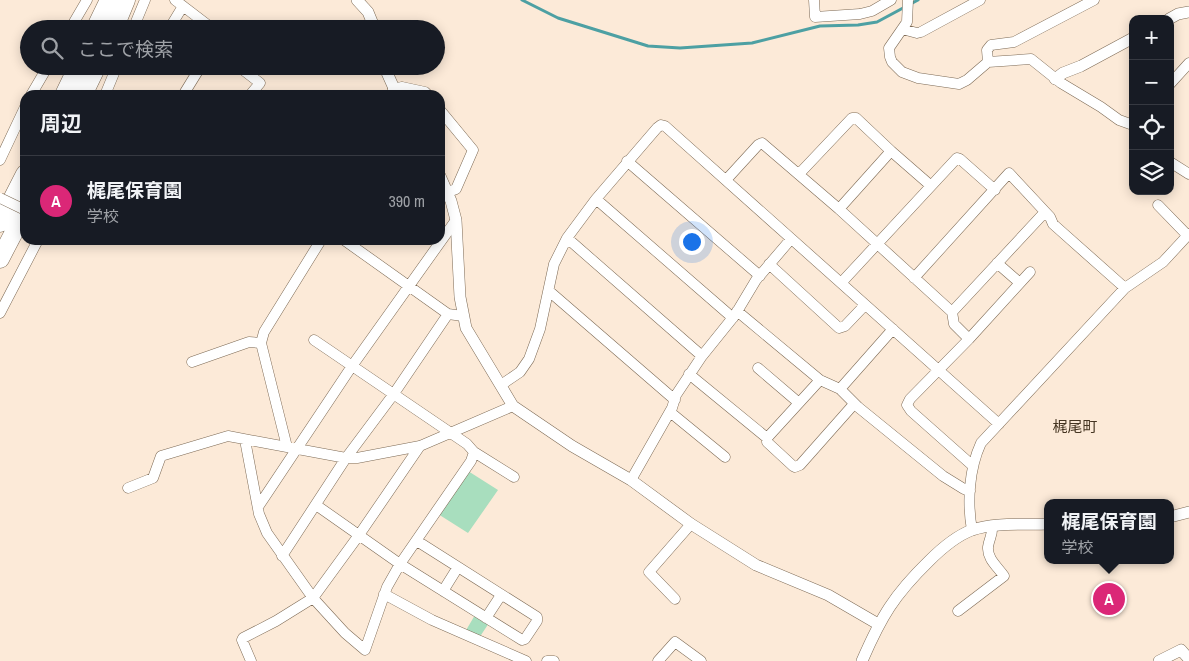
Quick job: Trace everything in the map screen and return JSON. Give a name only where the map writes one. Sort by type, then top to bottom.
[{"type":"highway","points":[[100,20],[109,0]]},
{"type":"highway","points":[[118,20],[126,0]]},
{"type":"highway","points":[[66,90],[74,75]]},
{"type":"highway","points":[[85,90],[93,75]]},
{"type":"highway","points":[[0,224],[20,184]]},
{"type":"highway","points":[[0,259],[20,221]]},
{"type":"street","points":[[75,20],[87,0]]},
{"type":"street","points":[[137,20],[145,0]]},
{"type":"street","points":[[357,0],[368,12],[371,20]]},
{"type":"street","points":[[814,0],[815,17],[860,14],[872,11],[890,0]]},
{"type":"street","points":[[908,0],[907,22],[891,44],[890,57],[898,69],[912,77],[959,84],[967,80],[988,62],[1030,59],[1055,79],[1101,107],[1118,120],[1129,124]]},
{"type":"street","points":[[902,29],[917,33],[921,32],[980,0]]},
{"type":"street","points":[[988,62],[987,50],[991,45],[1014,42],[1094,0]]},
{"type":"street","points":[[172,20],[179,3],[201,20]]},
{"type":"street","points":[[1055,79],[1063,73],[1081,66],[1129,40]]},
{"type":"street","points":[[1174,80],[1189,63]]},
{"type":"street","points":[[35,90],[43,75]]},
{"type":"street","points":[[107,90],[113,75]]},
{"type":"street","points":[[186,90],[195,75]]},
{"type":"street","points":[[250,75],[260,83],[254,90]]},
{"type":"street","points":[[388,75],[394,90]]},
{"type":"street","points":[[398,90],[402,87],[416,90]]},
{"type":"street","points":[[445,116],[473,150],[456,189],[448,192]]},
{"type":"street","points":[[0,160],[20,118]]},
{"type":"street","points":[[799,174],[852,118],[856,118],[930,185]]},
{"type":"street","points":[[501,385],[522,370],[529,359],[540,329],[554,264],[567,238],[627,161],[657,128],[663,125],[999,424]]},
{"type":"street","points":[[726,180],[762,143],[839,209],[952,312],[954,324],[969,339]]},
{"type":"street","points":[[839,209],[891,151]]},
{"type":"street","points":[[841,283],[958,157],[995,190]]},
{"type":"street","points":[[627,161],[760,276]]},
{"type":"street","points":[[1174,165],[1189,174]]},
{"type":"street","points":[[914,278],[1009,173],[1053,224],[1125,288]]},
{"type":"street","points":[[445,186],[456,220],[460,297],[463,316],[469,334],[513,406],[566,442],[631,480],[691,524],[756,565],[828,595],[878,624]]},
{"type":"street","points":[[0,198],[20,208]]},
{"type":"street","points":[[596,199],[735,314],[820,380],[840,389],[854,404],[943,476],[970,491]]},
{"type":"street","points":[[972,530],[970,491],[973,466],[981,443],[1125,288],[1163,262],[1188,235],[1158,206]]},
{"type":"street","points":[[952,312],[1044,212]]},
{"type":"street","points":[[445,235],[456,220]]},
{"type":"street","points":[[567,238],[702,356]]},
{"type":"street","points":[[631,480],[690,374],[735,314],[760,276],[791,239]]},
{"type":"street","points":[[0,313],[35,245]]},
{"type":"street","points":[[292,448],[261,343],[264,332],[318,245]]},
{"type":"street","points":[[351,245],[448,314],[463,316]]},
{"type":"street","points":[[258,507],[292,448],[438,245]]},
{"type":"street","points":[[997,263],[1020,283]]},
{"type":"street","points":[[770,264],[839,328],[845,326],[865,305]]},
{"type":"street","points":[[973,466],[908,407],[909,401],[1030,272]]},
{"type":"street","points":[[549,291],[675,400]]},
{"type":"street","points":[[282,556],[346,458],[393,395],[448,314]]},
{"type":"street","points":[[840,389],[893,329]]},
{"type":"street","points":[[314,340],[470,446],[474,452],[514,477]]},
{"type":"street","points":[[192,362],[249,342],[261,343]]},
{"type":"street","points":[[758,368],[799,403]]},
{"type":"street","points":[[690,374],[767,438],[767,442],[793,466],[798,467],[854,404]]},
{"type":"street","points":[[767,438],[820,380]]},
{"type":"street","points":[[128,488],[153,478],[162,456],[228,436],[346,458],[369,456],[420,446],[513,406]]},
{"type":"street","points":[[670,412],[725,458]]},
{"type":"street","points":[[245,440],[264,529],[313,598],[345,633],[365,650],[384,594],[400,564],[471,461],[474,452]]},
{"type":"street","points":[[251,661],[242,640],[243,638],[276,621],[313,598],[420,446]]},
{"type":"street","points":[[316,505],[400,564],[522,640],[525,639],[537,618],[417,541]]},
{"type":"street","points":[[1174,516],[1189,512]]},
{"type":"street","points":[[675,599],[648,572],[691,524]]},
{"type":"street","points":[[862,661],[878,624],[899,592],[914,575],[952,541],[972,530],[992,526],[1044,524]]},
{"type":"street","points":[[958,611],[1004,576],[988,553],[992,526]]},
{"type":"street","points":[[443,590],[458,567]]},
{"type":"street","points":[[384,594],[432,620],[526,661]]},
{"type":"street","points":[[486,618],[501,594]]},
{"type":"street","points":[[658,661],[674,642],[701,661]]},
{"type":"street","points":[[1159,661],[1185,647],[1189,659]]},
{"type":"street","points":[[546,661],[554,661]]},
{"type":"green space","points":[[468,471],[498,490],[468,533],[438,514]]},
{"type":"green space","points":[[475,615],[489,623],[479,638],[465,632]]},
{"type":"waterway","points":[[522,0],[558,18],[648,46],[680,48],[752,43],[820,26],[858,25],[877,22],[918,0]]},
{"type":"place","name":"梶尾保育園","points":[[1109,599]]},
{"type":"district","name":"梶尾町","points":[[1075,426]]}]
